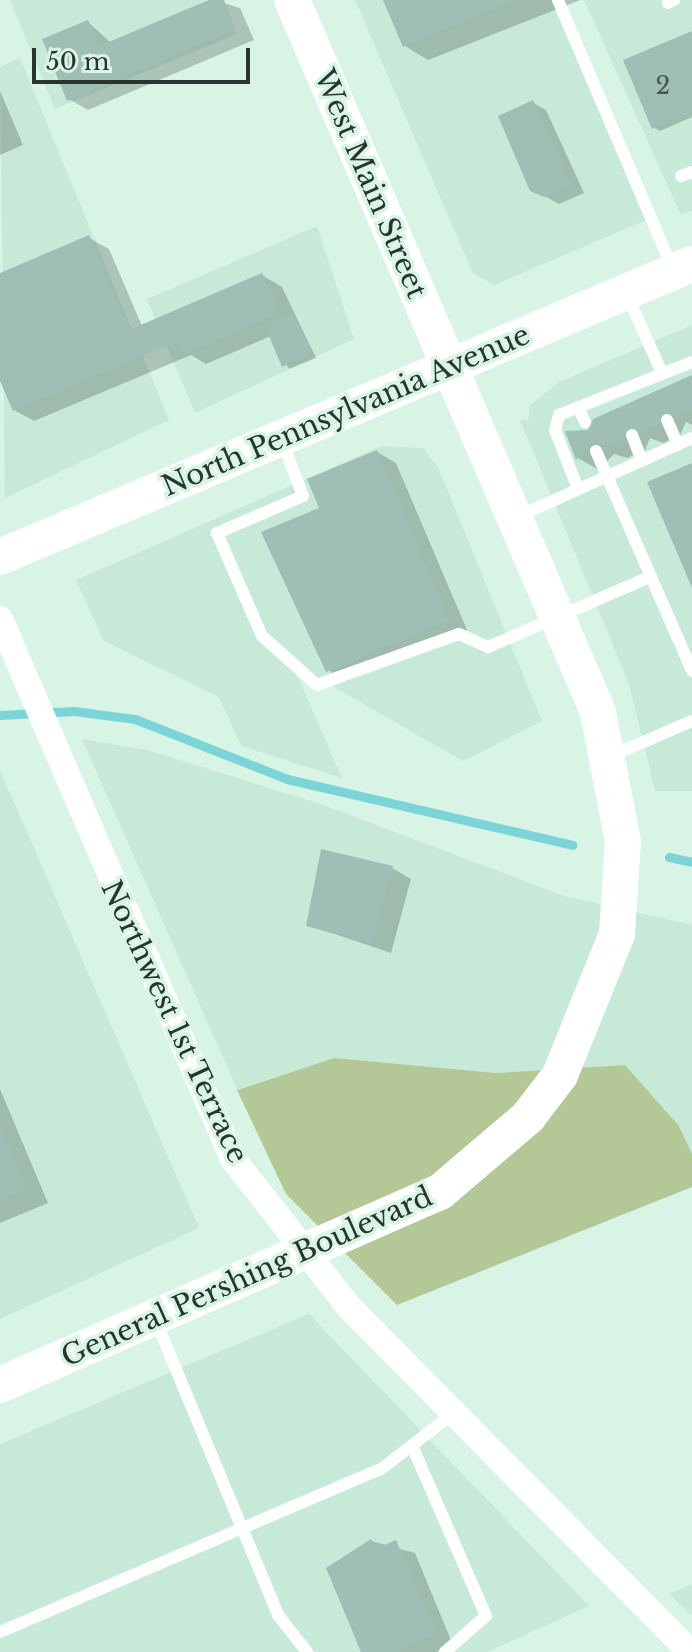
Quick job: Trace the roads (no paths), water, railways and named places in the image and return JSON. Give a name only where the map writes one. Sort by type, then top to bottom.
[{"type":"main road","name":"West Main Street","points":[[292,0],[448,367]]},
{"type":"main road","name":"North Pennsylvania Avenue","points":[[0,557],[683,268]]},
{"type":"main road","name":"General Pershing Boulevard","points":[[0,1385],[304,1255],[440,1192],[528,1117],[560,1075],[617,934],[623,842],[611,756],[557,617],[448,367]]},
{"type":"street","name":"Northwest 1st Terrace","points":[[0,619],[60,766],[212,1116],[304,1255],[454,1413],[691,1652]]},
{"type":"lane","points":[[558,0],[683,268]]},
{"type":"lane","points":[[626,292],[662,373]]},
{"type":"lane","points":[[578,489],[555,430],[559,415],[692,362]]},
{"type":"lane","points":[[648,378],[654,392]]},
{"type":"lane","points":[[614,393],[620,407]]},
{"type":"lane","points":[[578,407],[585,422]]},
{"type":"lane","points":[[667,420],[678,445]]},
{"type":"lane","points":[[632,435],[642,461]]},
{"type":"lane","points":[[280,438],[303,496],[217,533],[262,636],[317,685],[459,634],[488,647],[650,577]]},
{"type":"lane","points":[[514,518],[692,438]]},
{"type":"lane","points":[[596,451],[692,671]]},
{"type":"lane","points":[[611,756],[692,721]]},
{"type":"lane","points":[[155,1319],[278,1615],[307,1652]]},
{"type":"lane","points":[[0,1632],[243,1528],[413,1448],[454,1413]]},
{"type":"lane","points":[[413,1448],[486,1616],[445,1652]]},
{"type":"waterway","points":[[0,715],[74,711],[135,719],[287,779],[572,845]]},
{"type":"waterway","points":[[669,857],[692,862]]}]
